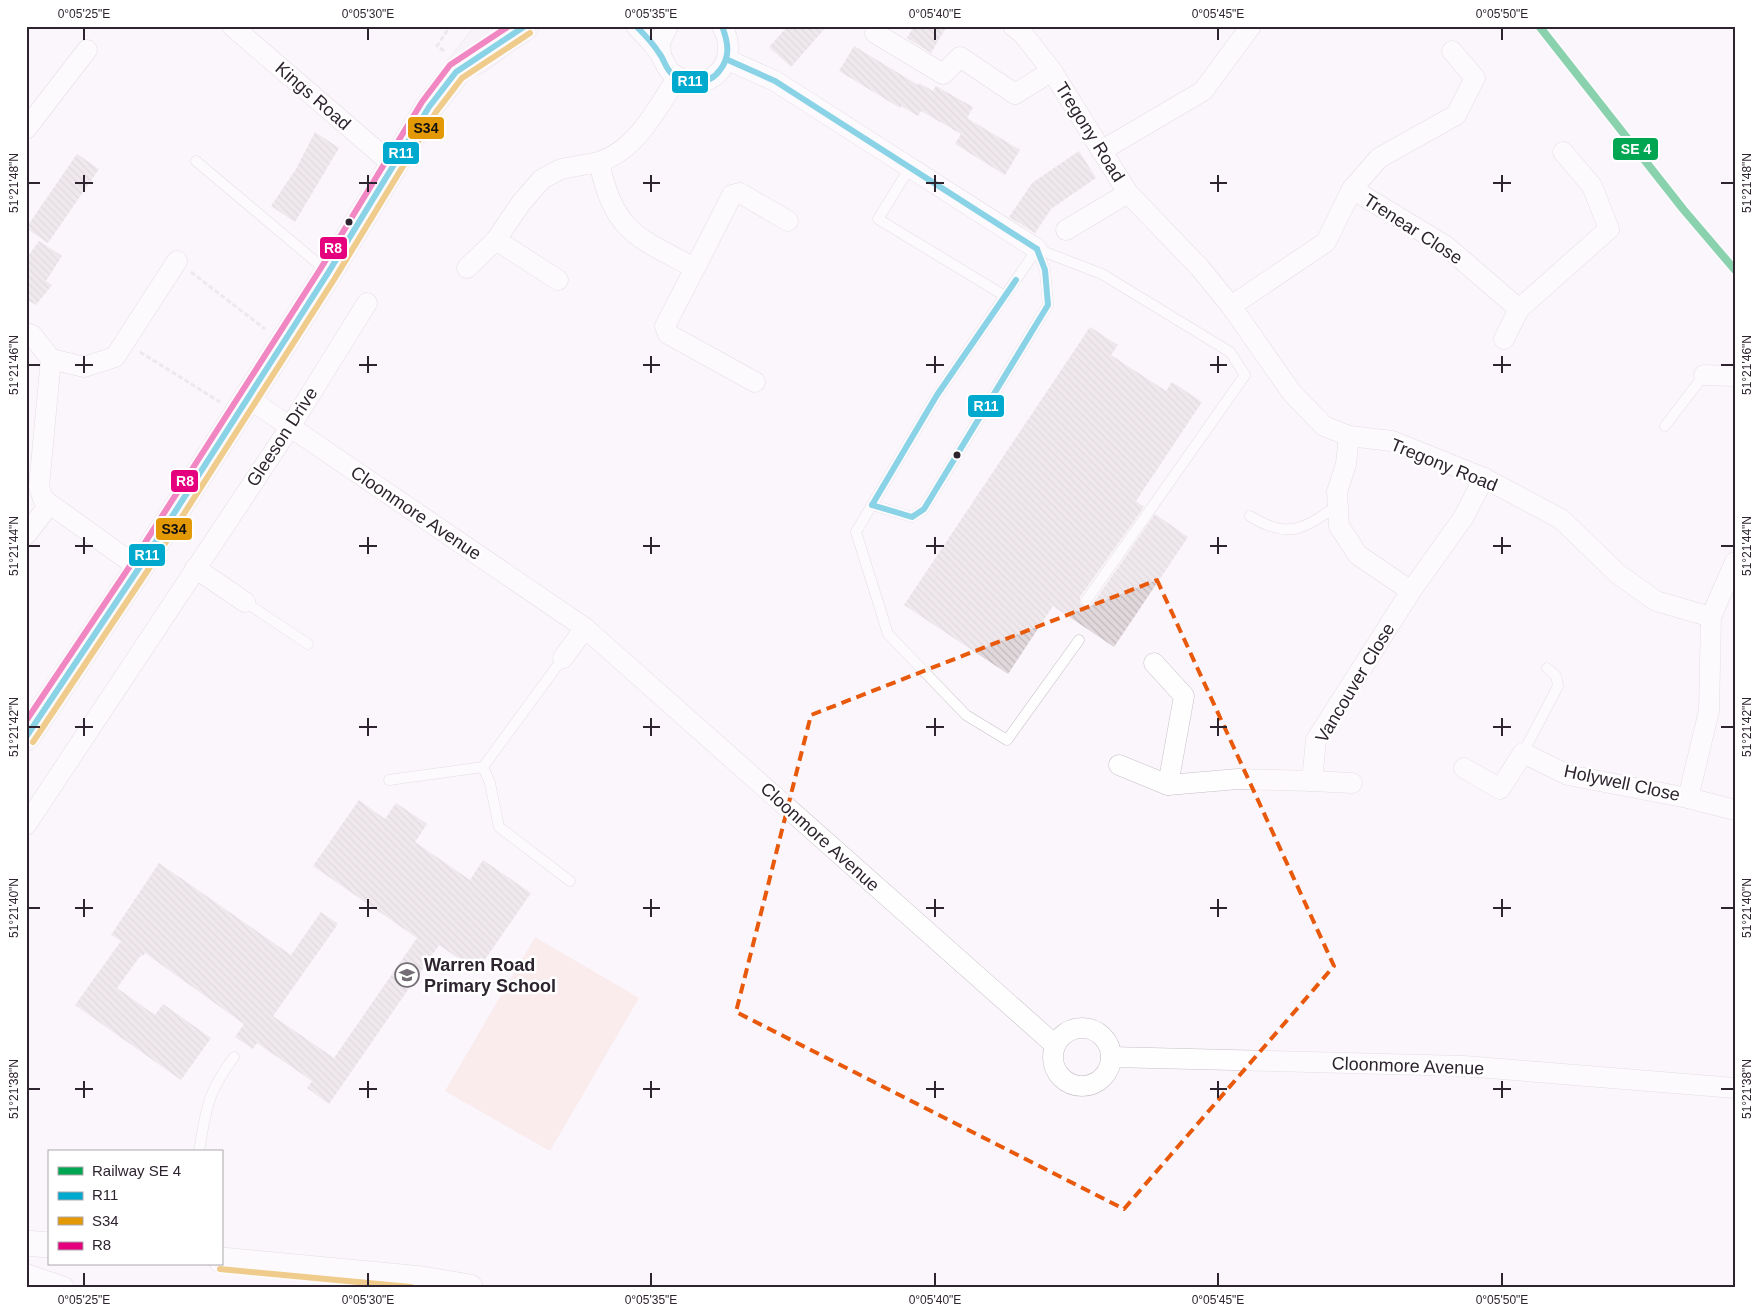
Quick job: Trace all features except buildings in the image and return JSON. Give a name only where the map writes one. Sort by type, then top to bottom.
[{"type":"main road","points":[[26,736],[139,568],[328,272],[429,107],[493,26]]},
{"type":"main road","points":[[456,72],[525,26]]},
{"type":"street","name":"Kings Road","points":[[232,26],[377,152],[395,164]]},
{"type":"street","points":[[636,26],[661,54]]},
{"type":"street","points":[[668,26],[660,42],[661,54],[665,64],[678,77],[693,82],[704,81],[715,76],[728,60],[729,46],[727,35],[722,26]]},
{"type":"street","name":"Tregony Road","points":[[1013,26],[1023,34],[1052,71],[1128,193],[1200,268],[1231,306],[1292,393],[1324,426],[1350,436],[1392,441],[1484,478],[1561,519],[1618,574],[1656,601],[1712,617]]},
{"type":"street","points":[[1101,150],[1203,90],[1251,26]]},
{"type":"street","name":"Tregony Road","points":[[875,33],[943,74],[960,57],[1015,94],[1052,71]]},
{"type":"street","points":[[26,129],[87,50]]},
{"type":"street","name":"Trenear Close","points":[[1231,306],[1326,242],[1352,189],[1379,158],[1456,115],[1475,78],[1452,51]]},
{"type":"street","points":[[728,60],[775,81],[909,169],[1037,249]]},
{"type":"street","points":[[467,268],[496,240],[521,203],[542,179],[561,169],[598,162],[618,154],[631,144],[678,77]]},
{"type":"street","points":[[1504,339],[1519,309],[1608,230],[1592,186],[1563,152]]},
{"type":"street","points":[[598,162],[608,200],[625,224],[650,244],[695,268]]},
{"type":"street","name":"Trenear Close","points":[[1352,189],[1446,246],[1519,309]]},
{"type":"street","points":[[755,382],[668,334],[665,326],[732,195],[740,193],[788,221]]},
{"type":"street","name":"Tregony Road","points":[[1066,230],[1128,193]]},
{"type":"street","points":[[496,240],[558,280]]},
{"type":"street","points":[[26,333],[32,336],[51,359],[84,367],[115,357],[176,261]]},
{"type":"street","name":"Gleeson Drive","points":[[26,825],[290,427],[367,304]]},
{"type":"street","points":[[51,359],[38,486],[43,499],[139,568]]},
{"type":"street","points":[[1704,375],[1735,376]]},
{"type":"street","name":"Cloonmore Avenue","points":[[243,405],[290,427],[585,628],[1056,1045]]},
{"type":"street","points":[[1350,436],[1346,464],[1337,492],[1339,526],[1358,555],[1411,591]]},
{"type":"street","name":"Vancouver Close","points":[[1312,781],[1316,740],[1411,591],[1463,518],[1484,478]]},
{"type":"street","points":[[26,535],[49,505]]},
{"type":"street","points":[[1712,617],[1735,562]]},
{"type":"street","points":[[195,568],[245,602]]},
{"type":"street","name":"Holywell Close","points":[[1688,798],[1709,711],[1712,617]]},
{"type":"street","points":[[563,658],[585,628]]},
{"type":"street","points":[[1154,663],[1184,696],[1168,784]]},
{"type":"street","points":[[1464,768],[1500,789],[1523,753]]},
{"type":"street","name":"Holywell Close","points":[[1523,753],[1568,775],[1688,798],[1735,810]]},
{"type":"street","points":[[1119,765],[1168,784],[1238,779],[1352,783]]},
{"type":"street","points":[[1088,1029],[1104,1039],[1111,1056],[1105,1074],[1098,1081],[1090,1084],[1071,1084],[1063,1079],[1054,1063],[1056,1045],[1069,1031],[1088,1029]]},
{"type":"street","name":"Cloonmore Avenue","points":[[1111,1056],[1464,1066],[1735,1088]]},
{"type":"street","points":[[26,1243],[48,1245]]},
{"type":"street","points":[[222,1260],[422,1279],[470,1287]]},
{"type":"street","points":[[26,1274],[58,1286]]},
{"type":"lane","points":[[196,161],[328,272]]},
{"type":"lane","points":[[909,169],[878,219],[1005,296]]},
{"type":"lane","points":[[1037,249],[938,396],[856,532],[888,634],[966,715],[1007,740],[1079,640]]},
{"type":"lane","points":[[872,505],[912,517],[924,509],[1048,305],[1045,270],[1037,249]]},
{"type":"lane","points":[[1037,249],[1102,274],[1230,352],[1245,375],[1086,601]]},
{"type":"lane","points":[[1665,426],[1704,375]]},
{"type":"lane","points":[[1250,516],[1278,530],[1294,530],[1315,522],[1338,505]]},
{"type":"lane","points":[[245,602],[308,644]]},
{"type":"lane","points":[[389,780],[483,767],[563,658]]},
{"type":"lane","points":[[1523,753],[1558,686],[1556,676],[1547,668]]},
{"type":"lane","points":[[483,767],[490,783],[499,827],[570,881]]},
{"type":"lane","points":[[199,1150],[208,1102],[216,1081],[234,1057]]},
{"type":"path","points":[[176,261],[283,343]]},
{"type":"path","points":[[124,343],[243,405]]},
{"type":"highlighted area","points":[[1157,580],[1334,966],[1124,1209],[736,1012],[811,715]]},
{"type":"shaded area","points":[[535,937],[639,998],[550,1151],[445,1091]]},
{"type":"transit line","name":"R8","points":[[26,721],[132,563],[321,268],[422,102],[450,65],[509,26]]},
{"type":"transit line","name":"R11","points":[[26,737],[139,568],[328,273],[429,107],[456,72],[525,26]]},
{"type":"transit line","name":"R11","points":[[636,26],[661,55],[671,73],[690,82],[710,79],[723,65],[727,49],[722,26]]},
{"type":"transit line","points":[[1539,26],[1683,209],[1735,270]]},
{"type":"transit line","name":"S34","points":[[33,742],[146,573],[335,278],[436,112],[462,78],[530,33]]},
{"type":"transit line","name":"R11","points":[[728,60],[775,81],[1037,249]]},
{"type":"transit line","name":"R11","points":[[872,505],[912,517],[924,509],[1048,305],[1045,270],[1037,249]]},
{"type":"transit line","name":"R11","points":[[872,505],[937,395],[1016,280]]},
{"type":"transit line","name":"S34","points":[[220,1269],[411,1287]]},
{"type":"place","name":"Warren Road Primary School","points":[[407,975]]}]
